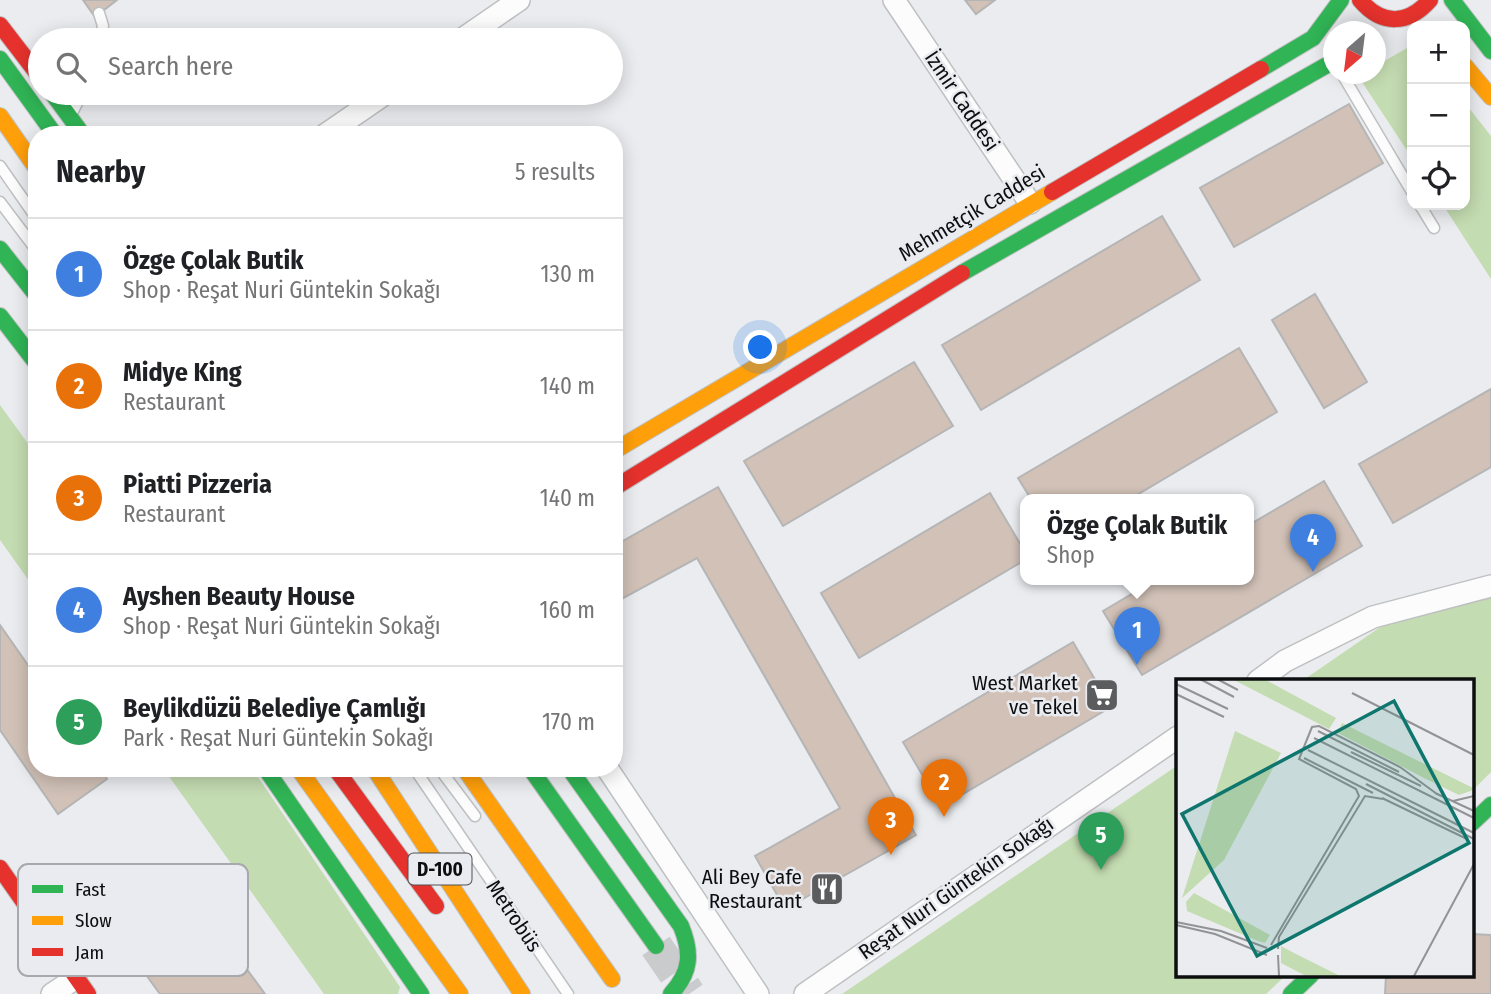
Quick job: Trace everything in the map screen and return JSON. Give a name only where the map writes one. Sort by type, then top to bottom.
[{"type":"main road","name":"Mehmetçik Caddesi","points":[[623,446],[1313,38],[1341,0]]},
{"type":"main road","points":[[1360,0],[1375,16],[1385,20],[1419,21],[1430,0]]},
{"type":"main road","points":[[1451,0],[1491,51]]},
{"type":"main road","points":[[0,25],[28,61]]},
{"type":"main road","points":[[0,59],[28,98]]},
{"type":"main road","points":[[623,482],[1043,224],[1323,67]]},
{"type":"main road","points":[[1470,72],[1491,97]]},
{"type":"main road","points":[[33,105],[48,126]]},
{"type":"main road","points":[[61,105],[76,126]]},
{"type":"main road","points":[[0,116],[28,156]]},
{"type":"main road","points":[[1030,203],[1043,224]]},
{"type":"main road","points":[[0,249],[28,285]]},
{"type":"main road","points":[[0,316],[28,353]]},
{"type":"main road","points":[[271,777],[421,994]]},
{"type":"main road","points":[[304,777],[460,994]]},
{"type":"main road","points":[[342,777],[444,915]]},
{"type":"main road","name":"D-100","points":[[380,777],[522,994]]},
{"type":"main road","points":[[470,777],[608,982]]},
{"type":"main road","points":[[488,777],[496,815]]},
{"type":"main road","points":[[536,777],[656,946]]},
{"type":"main road","points":[[576,777],[676,915],[689,940],[691,953],[687,970],[671,994]]},
{"type":"main road","points":[[1474,821],[1491,805]]},
{"type":"main road","points":[[0,868],[18,894]]},
{"type":"main road","points":[[467,940],[506,971]]},
{"type":"main road","points":[[1291,994],[1310,976]]},
{"type":"street","points":[[478,28],[519,0]]},
{"type":"street","name":"İzmir Caddesi","points":[[894,0],[1030,203]]},
{"type":"street","points":[[338,126],[369,105]]},
{"type":"street","points":[[1261,679],[1285,662],[1373,617],[1491,586]]},
{"type":"street","name":"Reşat Nuri Güntekin Sokağı","points":[[805,994],[1176,738]]},
{"type":"street","points":[[613,777],[758,994]]},
{"type":"street","points":[[52,994],[82,986]]},
{"type":"lane","points":[[99,13],[103,28]]},
{"type":"lane","points":[[1348,84],[1407,184]]},
{"type":"lane","points":[[70,117],[76,105]]},
{"type":"lane","points":[[0,166],[28,206]]},
{"type":"lane","points":[[0,202],[28,239]]},
{"type":"lane","points":[[1423,210],[1434,228]]},
{"type":"lane","name":"Metrobüs","points":[[420,777],[568,994]]},
{"type":"lane","points":[[446,777],[485,830]]},
{"type":"lane","points":[[580,955],[608,982]]},
{"type":"green space","points":[[1407,48],[1407,150],[1363,84],[1386,84],[1386,60]]},
{"type":"green space","points":[[1470,109],[1491,136],[1491,279],[1446,210],[1470,210]]},
{"type":"green space","points":[[0,405],[28,444],[28,579],[0,540]]},
{"type":"green space","points":[[1491,596],[1491,772],[1474,789],[1474,679],[1305,679],[1389,621]]},
{"type":"green space","points":[[1176,766],[1176,976],[1285,976],[1266,994],[842,994]]},
{"type":"green space","points":[[169,777],[258,777],[400,987],[398,994],[324,994],[248,887],[248,864],[231,864]]},
{"type":"building","points":[[83,0],[117,0],[95,17]]},
{"type":"building","points":[[965,0],[995,0],[976,14]]},
{"type":"building","points":[[1349,104],[1383,163],[1234,247],[1200,188]]},
{"type":"building","points":[[1162,216],[1200,280],[981,410],[942,345]]},
{"type":"building","points":[[1315,294],[1367,382],[1324,408],[1272,320]]},
{"type":"building","points":[[1239,348],[1277,412],[1138,494],[1028,494],[1018,478]]},
{"type":"building","points":[[914,362],[953,426],[783,526],[744,461]]},
{"type":"building","points":[[1491,389],[1491,467],[1393,523],[1359,464]]},
{"type":"building","points":[[1324,481],[1362,546],[1142,675],[1103,611],[1147,585],[1254,585],[1254,522]]},
{"type":"building","points":[[718,487],[916,835],[785,909],[755,856],[840,808],[697,558],[623,598],[623,541]]},
{"type":"building","points":[[990,493],[1020,544],[1020,563],[859,658],[821,593]]},
{"type":"building","points":[[0,625],[28,665],[28,771],[0,730]]},
{"type":"building","points":[[1073,642],[1111,707],[941,807],[903,742]]},
{"type":"building","points":[[32,777],[106,777],[107,779],[58,814]]},
{"type":"building","points":[[1474,934],[1491,935],[1491,994],[1385,994],[1386,976],[1474,976]]},
{"type":"building","points":[[248,971],[265,994],[160,994],[147,976],[248,976]]},
{"type":"tunnel","points":[[656,946],[689,994]]},
{"type":"traffic: fast","points":[[1261,69],[1313,38],[1341,0]]},
{"type":"traffic: fast","points":[[1452,0],[1491,51]]},
{"type":"traffic: fast","points":[[0,59],[28,98]]},
{"type":"traffic: fast","points":[[962,273],[1323,67]]},
{"type":"traffic: fast","points":[[33,105],[48,126]]},
{"type":"traffic: fast","points":[[61,105],[76,126]]},
{"type":"traffic: fast","points":[[0,249],[28,285]]},
{"type":"traffic: fast","points":[[0,316],[28,352]]},
{"type":"traffic: fast","points":[[271,777],[421,994]]},
{"type":"traffic: fast","points":[[536,777],[656,946]]},
{"type":"traffic: fast","points":[[575,777],[681,926],[687,945],[688,962],[683,978],[671,994]]},
{"type":"traffic: fast","points":[[1474,821],[1491,805]]},
{"type":"traffic: fast","points":[[1291,994],[1310,976]]},
{"type":"traffic: slow","points":[[1470,72],[1491,97]]},
{"type":"traffic: slow","points":[[0,116],[28,156]]},
{"type":"traffic: slow","points":[[623,446],[1052,192]]},
{"type":"traffic: slow","points":[[304,777],[460,994]]},
{"type":"traffic: slow","points":[[380,777],[522,994]]},
{"type":"traffic: slow","points":[[470,777],[612,979]]},
{"type":"traffic: jam","points":[[1360,0],[1377,14],[1395,19],[1413,14],[1430,0]]},
{"type":"traffic: jam","points":[[0,25],[28,61]]},
{"type":"traffic: jam","points":[[1052,192],[1261,69]]},
{"type":"traffic: jam","points":[[623,482],[962,273]]},
{"type":"traffic: jam","points":[[342,777],[436,906]]},
{"type":"traffic: jam","points":[[0,868],[18,894]]},
{"type":"traffic: jam","points":[[75,976],[88,994]]},
{"type":"place","name":"Ayshen Beauty House","points":[[1313,572]]},
{"type":"place","name":"Özge Çolak Butik","points":[[1137,665]]},
{"type":"place","name":"West Market ve Tekel","points":[[1102,695]]},
{"type":"place","name":"Midye King","points":[[944,817]]},
{"type":"place","name":"Piatti Pizzeria","points":[[891,855]]},
{"type":"place","name":"Beylikdüzü Belediye Çamlığı","points":[[1101,870]]},
{"type":"place","name":"Ali Bey Cafe Restaurant","points":[[827,889]]}]
